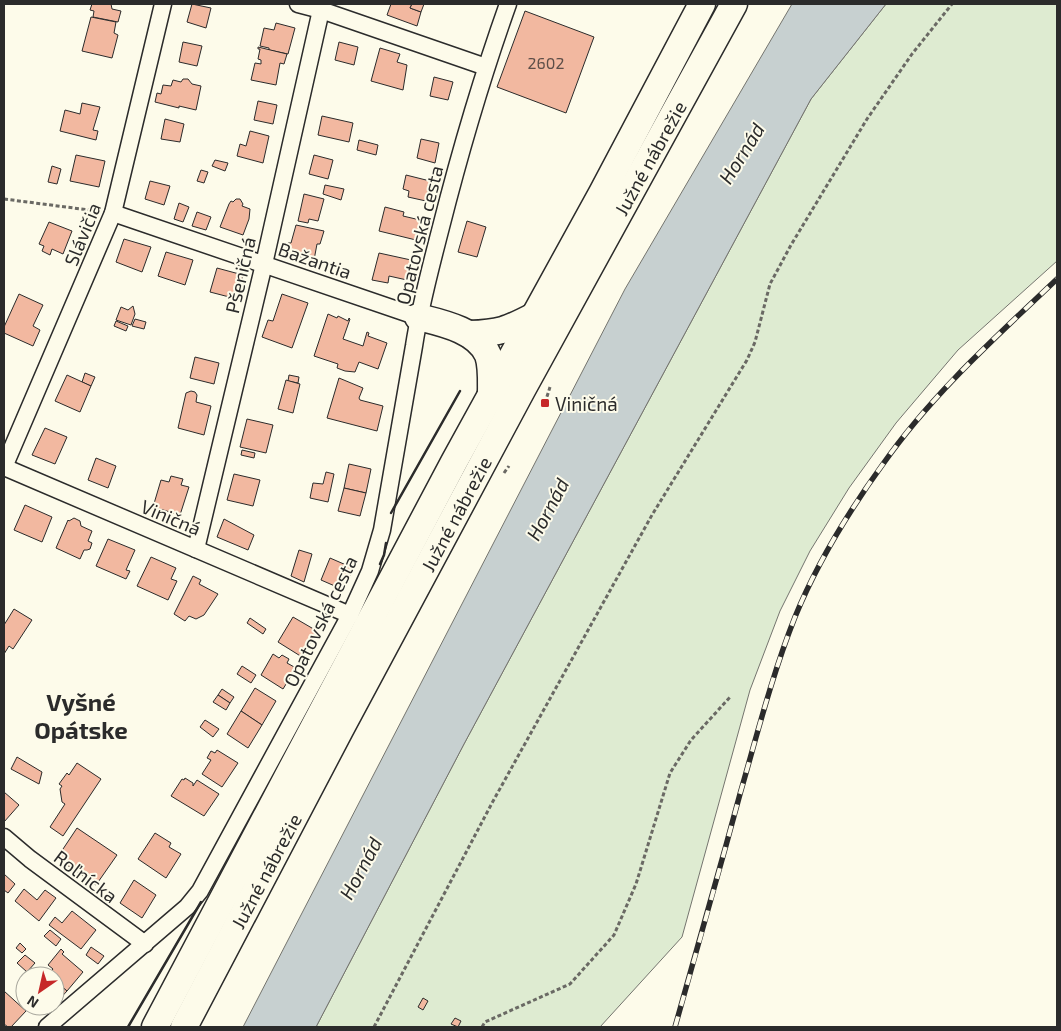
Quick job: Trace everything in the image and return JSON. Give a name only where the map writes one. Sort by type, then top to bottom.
[{"type":"highway","name":"Južné nábrežie","points":[[155,1027],[367,625],[602,193],[702,4]]},
{"type":"highway","name":"Južné nábrežie","points":[[184,1027],[522,390],[734,4]]},
{"type":"highway","points":[[469,334],[506,330],[534,316]]},
{"type":"highway","points":[[418,317],[469,334],[479,341],[488,356],[491,394]]},
{"type":"street","name":"Slávičia","points":[[4,467],[113,214],[163,4]]},
{"type":"street","points":[[298,4],[321,10],[486,67]]},
{"type":"street","name":"Opatovská cesta","points":[[47,1027],[187,907],[200,891],[350,615],[370,571],[382,530],[418,317],[452,183],[486,67],[508,4]]},
{"type":"street","name":"Pšeničná","points":[[196,549],[264,264],[321,10]]},
{"type":"street","name":"Bažantia","points":[[113,214],[418,317]]},
{"type":"street","name":"Viničná","points":[[4,467],[350,615]]},
{"type":"street","name":"Roľnícka","points":[[4,837],[46,871],[145,944]]},
{"type":"path","points":[[374,1027],[497,794],[652,515],[747,360],[755,342],[770,284],[791,245],[867,119],[912,54],[952,4]]},
{"type":"path","points":[[4,199],[113,214]]},
{"type":"path","points":[[482,1027],[485,1022],[570,984],[614,936],[636,884],[670,773],[691,740],[731,696]]},
{"type":"green space","points":[[886,4],[1057,4],[1057,261],[958,350],[896,423],[849,488],[810,551],[780,611],[750,690],[682,937],[600,1027],[316,1027],[464,744],[811,99]]},
{"type":"water","name":"Hornád","points":[[792,4],[886,4],[811,99],[464,744],[316,1027],[243,1027],[625,289]]},
{"type":"building","points":[[92,4],[111,4],[112,9],[121,11],[118,22],[93,17],[94,11],[90,10]]},
{"type":"building","points":[[192,4],[211,8],[206,28],[187,22]]},
{"type":"building","points":[[391,4],[412,4],[410,8],[421,12],[417,26],[387,15]]},
{"type":"building","points":[[412,4],[424,4],[421,12],[410,8]]},
{"type":"building","points":[[525,11],[594,37],[566,113],[497,87]]},
{"type":"building","points":[[91,17],[116,22],[114,33],[118,35],[112,58],[82,51]]},
{"type":"building","points":[[276,23],[295,28],[288,54],[260,46],[264,28],[274,30]]},
{"type":"building","points":[[183,42],[202,46],[197,66],[179,62]]},
{"type":"building","points":[[339,42],[358,47],[354,65],[335,60]]},
{"type":"building","points":[[258,47],[287,54],[284,64],[280,63],[276,85],[251,80],[255,63],[261,64],[261,60],[258,59],[260,49]]},
{"type":"building","points":[[380,48],[400,54],[397,62],[407,65],[403,90],[371,81]]},
{"type":"building","points":[[434,77],[453,82],[448,100],[430,96]]},
{"type":"building","points":[[183,79],[188,79],[192,84],[201,86],[196,110],[155,102],[157,93],[161,94],[163,85],[171,86],[173,80],[181,82]]},
{"type":"building","points":[[258,101],[277,105],[273,124],[254,120]]},
{"type":"building","points":[[82,103],[100,107],[93,130],[98,131],[96,140],[60,131],[65,110],[80,114]]},
{"type":"building","points":[[322,116],[353,123],[349,142],[318,135]]},
{"type":"building","points":[[165,119],[184,124],[180,142],[161,139]]},
{"type":"building","points":[[250,131],[269,136],[263,163],[237,156],[240,144],[246,146]]},
{"type":"building","points":[[421,139],[439,143],[435,163],[417,158]]},
{"type":"building","points":[[359,140],[378,145],[376,155],[357,150]]},
{"type":"building","points":[[76,155],[105,161],[99,187],[70,181]]},
{"type":"building","points":[[314,155],[333,160],[328,179],[309,174]]},
{"type":"building","points":[[215,160],[228,163],[225,171],[212,166]]},
{"type":"building","points":[[52,166],[61,169],[57,184],[48,182]]},
{"type":"building","points":[[201,170],[208,172],[204,183],[197,181]]},
{"type":"building","points":[[406,175],[430,181],[426,201],[408,197],[409,191],[403,189]]},
{"type":"building","points":[[150,181],[170,186],[164,205],[145,199]]},
{"type":"building","points":[[325,185],[344,189],[341,200],[323,194]]},
{"type":"building","points":[[304,194],[324,199],[318,221],[309,219],[308,223],[298,221]]},
{"type":"building","points":[[236,199],[240,199],[243,204],[242,206],[250,209],[249,219],[243,235],[220,227],[229,204]]},
{"type":"building","points":[[179,203],[189,207],[183,222],[174,219]]},
{"type":"building","points":[[385,207],[404,212],[403,216],[420,220],[416,240],[379,231]]},
{"type":"building","points":[[197,212],[211,217],[206,230],[192,226]]},
{"type":"building","points":[[467,221],[486,227],[477,257],[458,252]]},
{"type":"building","points":[[49,222],[72,231],[63,254],[52,249],[50,255],[42,251],[44,246],[39,244]]},
{"type":"building","points":[[296,225],[324,231],[320,244],[317,244],[314,260],[285,253],[288,243],[291,243]]},
{"type":"building","points":[[124,239],[151,247],[142,272],[116,262]]},
{"type":"building","points":[[166,252],[193,260],[185,285],[158,276]]},
{"type":"building","points":[[379,253],[411,260],[407,280],[389,276],[388,283],[372,280]]},
{"type":"building","points":[[217,268],[243,275],[237,299],[210,292]]},
{"type":"building","points":[[19,294],[43,305],[33,326],[40,330],[33,346],[4,333],[4,327]]},
{"type":"building","points":[[282,294],[308,303],[292,348],[262,337],[268,320],[273,321]]},
{"type":"building","points":[[133,306],[135,314],[131,325],[116,320],[121,307],[128,310]]},
{"type":"building","points":[[328,314],[348,321],[350,319],[343,339],[363,346],[367,332],[369,333],[368,336],[387,343],[378,369],[359,362],[355,372],[345,371],[337,368],[338,364],[314,356]]},
{"type":"building","points":[[135,319],[146,322],[144,329],[132,326]]},
{"type":"building","points":[[116,321],[128,326],[126,331],[114,326]]},
{"type":"building","points":[[195,357],[219,363],[214,384],[190,378]]},
{"type":"building","points":[[85,373],[95,377],[91,386],[82,382]]},
{"type":"building","points":[[67,375],[91,386],[80,412],[55,401]]},
{"type":"building","points":[[289,375],[299,377],[298,383],[288,381]]},
{"type":"building","points":[[339,378],[363,388],[360,400],[383,406],[377,431],[327,418]]},
{"type":"building","points":[[286,380],[300,384],[293,413],[278,409]]},
{"type":"building","points":[[191,391],[197,395],[196,402],[211,406],[204,435],[178,428],[186,393]]},
{"type":"building","points":[[247,419],[273,425],[266,453],[240,447]]},
{"type":"building","points":[[45,428],[67,437],[55,464],[32,455]]},
{"type":"building","points":[[242,450],[255,453],[254,458],[241,455]]},
{"type":"building","points":[[96,458],[116,466],[108,488],[88,480]]},
{"type":"building","points":[[349,464],[371,469],[366,493],[344,488]]},
{"type":"building","points":[[326,472],[334,474],[328,502],[310,498],[313,483],[323,484]]},
{"type":"building","points":[[234,474],[260,480],[253,506],[227,500]]},
{"type":"building","points":[[171,476],[183,479],[181,485],[189,487],[180,515],[153,507],[161,480],[169,482]]},
{"type":"building","points":[[344,488],[366,493],[360,516],[338,511]]},
{"type":"building","points":[[25,505],[52,517],[42,542],[14,530]]},
{"type":"building","points":[[74,518],[80,521],[81,526],[92,531],[88,541],[92,543],[90,549],[84,550],[80,559],[56,548],[68,520]]},
{"type":"building","points":[[224,519],[254,535],[248,550],[217,537]]},
{"type":"building","points":[[108,539],[135,550],[126,570],[130,571],[126,579],[96,566]]},
{"type":"building","points":[[299,550],[312,554],[304,582],[291,576]]},
{"type":"building","points":[[151,557],[176,568],[171,579],[177,581],[168,600],[137,586]]},
{"type":"building","points":[[330,558],[353,568],[344,590],[321,580]]},
{"type":"building","points":[[193,576],[201,580],[199,584],[218,594],[204,615],[196,619],[189,616],[185,621],[174,614]]},
{"type":"building","points":[[14,609],[32,620],[13,649],[9,646],[4,654],[4,625]]},
{"type":"building","points":[[293,617],[317,631],[302,657],[278,642]]},
{"type":"building","points":[[250,618],[266,629],[263,634],[247,623]]},
{"type":"building","points":[[273,654],[279,658],[282,655],[289,659],[287,663],[296,668],[283,689],[261,675]]},
{"type":"building","points":[[242,666],[256,675],[251,683],[237,674]]},
{"type":"building","points":[[255,688],[276,701],[262,725],[241,711]]},
{"type":"building","points":[[222,689],[234,697],[230,703],[218,695]]},
{"type":"building","points":[[218,695],[230,703],[226,710],[213,702]]},
{"type":"building","points":[[241,711],[262,725],[248,748],[227,734]]},
{"type":"building","points":[[205,720],[219,729],[213,737],[200,727]]},
{"type":"building","points":[[217,750],[238,763],[222,787],[202,774],[211,760],[207,758],[211,751],[215,753]]},
{"type":"building","points":[[17,757],[42,772],[39,784],[11,769]]},
{"type":"building","points":[[77,763],[101,779],[63,836],[50,827],[65,804],[62,802],[60,789],[62,786],[59,784],[67,773],[69,775]]},
{"type":"building","points":[[185,778],[193,783],[193,786],[197,780],[219,794],[204,816],[171,796],[182,779],[184,780]]},
{"type":"building","points":[[4,792],[19,805],[4,822]]},
{"type":"building","points":[[77,828],[117,855],[96,885],[57,858]]},
{"type":"building","points":[[155,833],[171,843],[169,847],[181,854],[166,878],[138,859]]},
{"type":"building","points":[[4,874],[15,884],[8,893],[4,890]]},
{"type":"building","points":[[134,880],[156,895],[142,918],[120,903]]},
{"type":"building","points":[[24,889],[37,900],[45,890],[56,898],[39,921],[15,901]]},
{"type":"building","points":[[72,911],[96,930],[81,949],[49,925],[55,917],[62,923]]},
{"type":"building","points":[[50,930],[61,939],[56,946],[44,936]]},
{"type":"building","points":[[20,943],[26,949],[22,953],[16,948]]},
{"type":"building","points":[[91,947],[104,956],[98,964],[86,955]]},
{"type":"building","points":[[61,949],[64,952],[62,954],[83,972],[67,991],[65,989],[65,966],[48,965]]},
{"type":"building","points":[[25,955],[35,963],[32,966],[20,966],[17,963]]},
{"type":"building","points":[[4,991],[15,1001],[15,1016],[21,1016],[11,1027],[4,1024]]},
{"type":"building","points":[[423,998],[428,1001],[423,1010],[418,1007]]},
{"type":"building","points":[[455,1018],[461,1021],[458,1027],[451,1024]]},
{"type":"railway","points":[[675,1027],[772,683],[795,617],[813,577],[846,519],[902,438],[966,367],[1057,279]]},
{"type":"wall","points":[[391,513],[460,391]]},
{"type":"wall","points":[[380,564],[386,543]]},
{"type":"wall","points":[[128,1027],[201,902]]},
{"type":"place","name":"Viničná","points":[[545,403]]},
{"type":"district","name":"Vyšné Opátske","points":[[81,715]]}]
